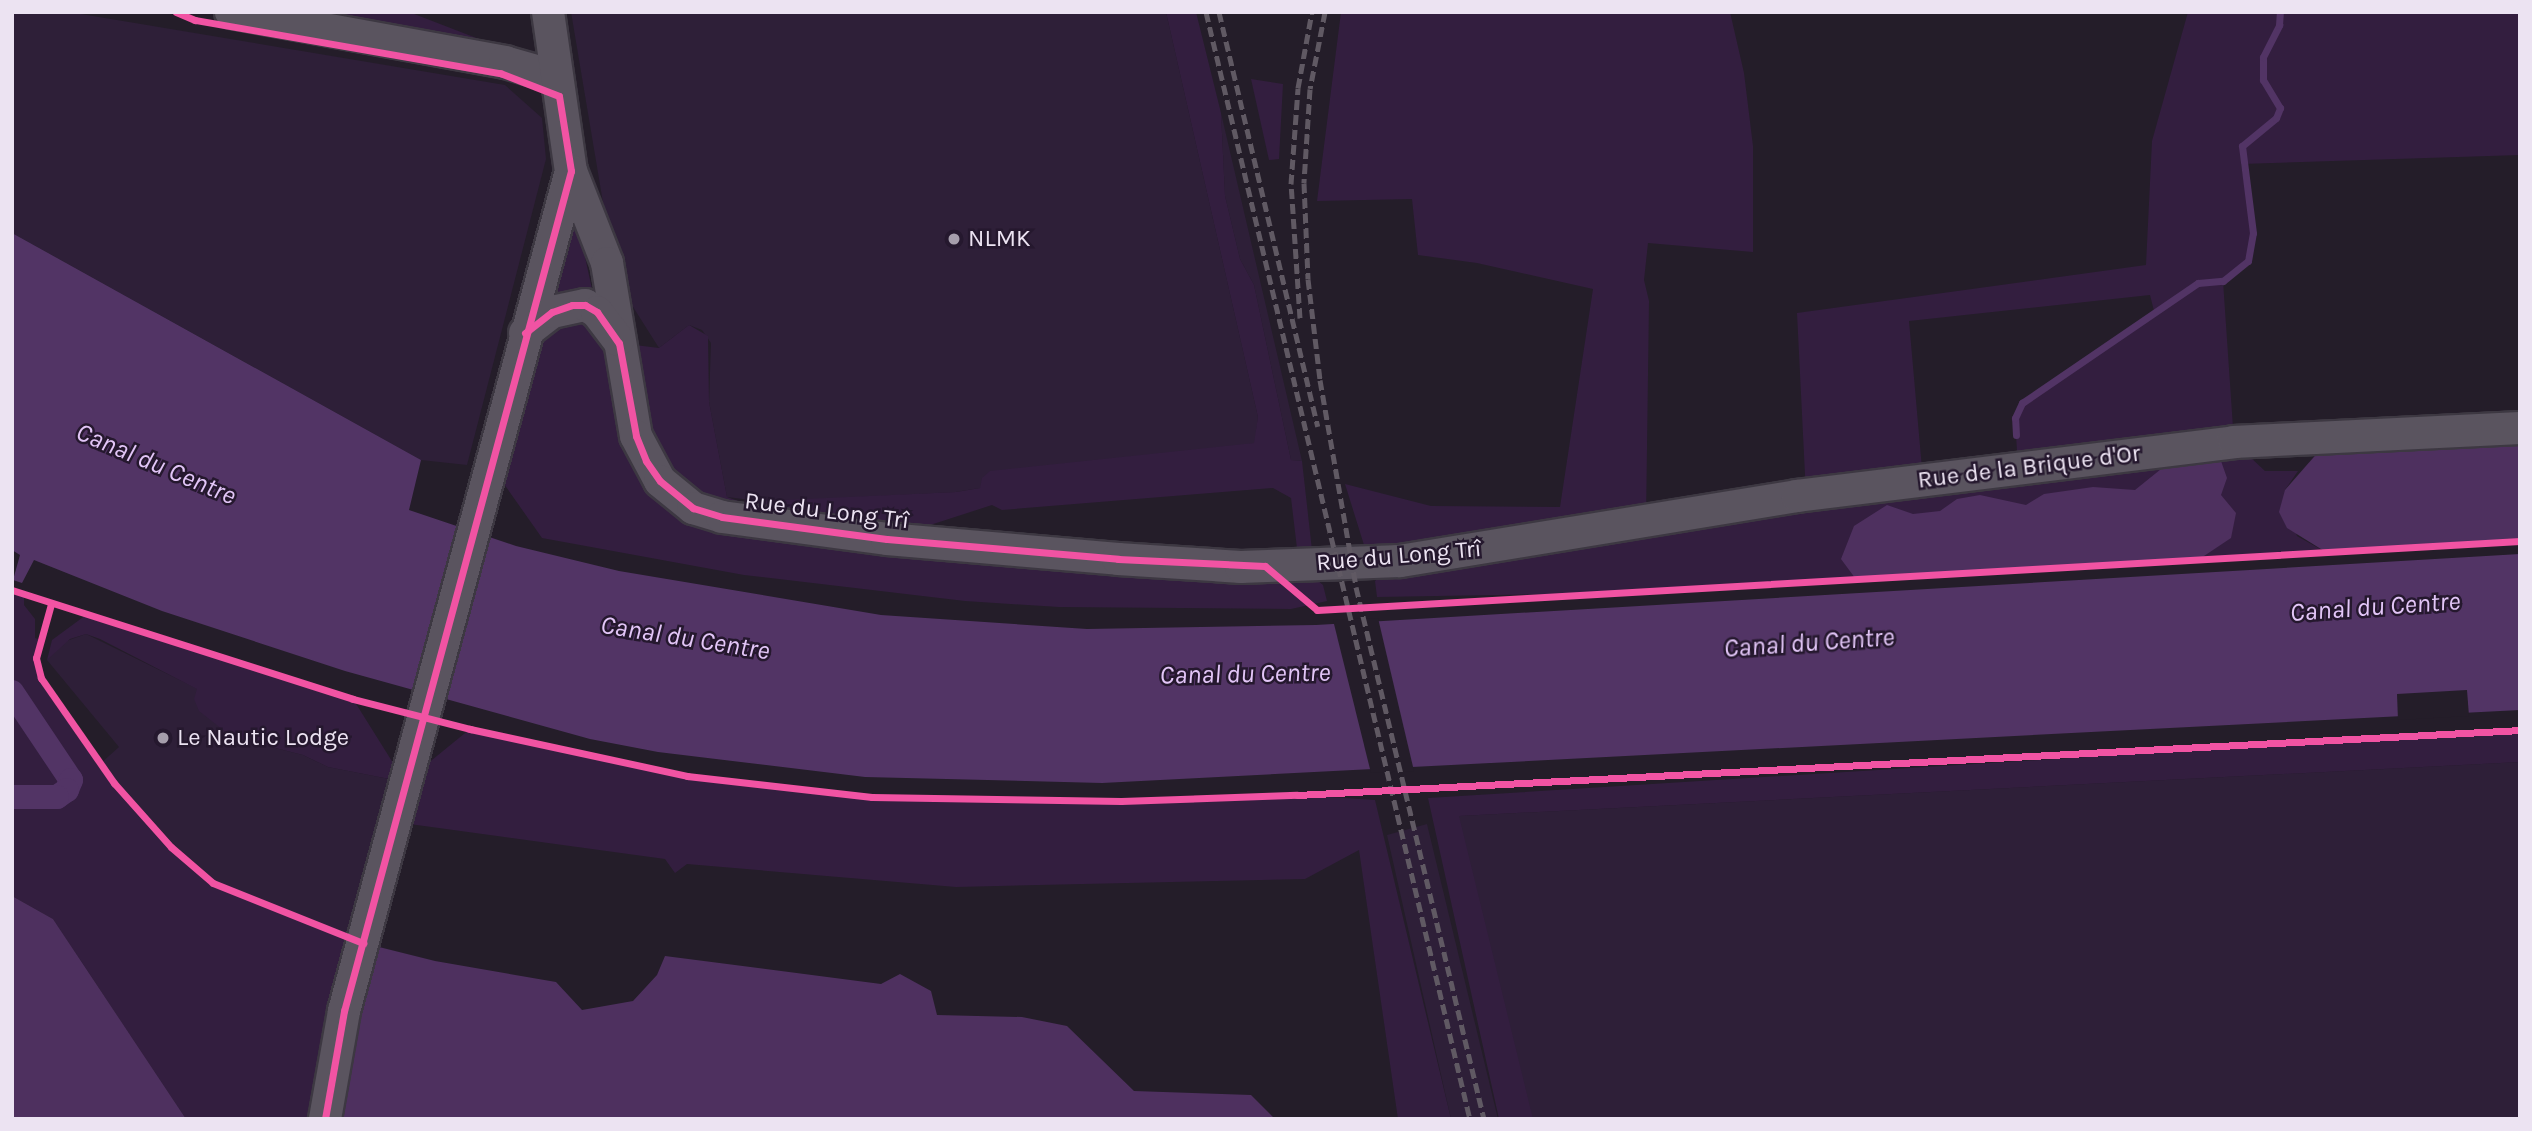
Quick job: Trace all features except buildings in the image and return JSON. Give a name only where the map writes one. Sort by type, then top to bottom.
[{"type":"street","points":[[231,12],[505,62],[555,62]]},
{"type":"street","points":[[325,1119],[344,1012],[492,467],[525,333],[571,171],[548,12]]},
{"type":"street","name":"Rue du Long Trî","points":[[571,171],[607,263],[636,436],[646,460],[660,481],[693,508],[722,517],[887,540],[1241,567],[1400,561],[1541,540]]},
{"type":"street","name":"Rue du Long Trî","points":[[525,333],[552,312],[585,305],[597,312],[619,343]]},
{"type":"street","name":"Rue de la Brique d'Or","points":[[1541,540],[1797,496],[2221,443],[2520,428]]},
{"type":"shaded area","points":[[69,12],[505,85],[542,118],[546,159],[467,465],[421,460],[12,233],[12,13]]},
{"type":"shaded area","points":[[323,12],[409,12],[515,53]]},
{"type":"shaded area","name":"NLMK","points":[[571,12],[1166,12],[1258,417],[1255,443],[956,492],[767,502],[727,497],[709,402],[711,343],[702,330],[689,325],[659,348],[616,280]]},
{"type":"shaded area","points":[[1166,12],[1196,12],[1221,113],[1225,196],[1240,259],[1254,285],[1291,460],[1302,461],[1312,550],[1299,565],[1323,585],[1327,601],[1291,609],[1059,607],[965,601],[744,575],[542,538],[492,467],[571,219],[577,220],[597,312],[619,343],[659,348],[689,325],[708,336],[709,402],[727,497],[741,502],[956,492],[980,488],[982,478],[990,471],[1254,443],[1258,417]],"holes":[[[1273,488],[1291,498],[1299,565],[890,538],[992,505],[1002,510]]]},
{"type":"shaded area","points":[[1341,12],[1730,12],[1744,73],[1753,146],[1753,252],[1648,243],[1644,280],[1649,301],[1646,521],[1806,495],[1797,313],[2146,265],[2152,141],[2188,12],[2520,12],[2520,155],[2241,164],[2253,233],[2250,251],[2236,275],[2223,281],[2234,442],[2265,471],[2298,471],[2285,490],[2297,536],[2329,554],[1563,594],[1377,597],[1375,581],[1399,561],[1364,545],[1345,484],[1431,506],[1560,507],[1593,289],[1477,263],[1418,255],[1412,199],[1317,201]],"holes":[[[2150,295],[2154,311],[2022,403],[2015,418],[2018,468],[1923,480],[1909,321]]]},
{"type":"shaded area","points":[[1251,79],[1283,84],[1279,159],[1269,160]]},
{"type":"shaded area","points":[[1221,113],[1302,461],[1291,460],[1254,285],[1240,259],[1225,196]]},
{"type":"shaded area","points":[[2520,443],[2520,541],[2329,554],[2287,528],[2279,512],[2285,490],[2320,450]]},
{"type":"shaded area","points":[[2201,452],[2221,461],[2227,478],[2221,495],[2236,513],[2231,538],[2195,562],[1855,578],[1841,559],[1854,526],[1887,505],[1913,514],[1940,511],[1957,499],[1980,495],[2026,505],[2044,494],[2093,487],[2135,490],[2171,461]]},
{"type":"shaded area","points":[[12,590],[24,595],[24,605],[35,619],[35,638],[41,640],[37,668],[50,695],[114,783],[171,847],[213,883],[363,943],[325,1119],[186,1119],[53,919],[12,896]]},
{"type":"shaded area","points":[[86,615],[353,699],[405,782],[328,767],[303,755],[232,737],[199,711],[194,699],[197,689],[86,634],[70,639],[47,660],[52,640]]},
{"type":"shaded area","points":[[86,634],[198,689],[232,737],[303,755],[328,767],[405,782],[363,943],[213,883],[171,847],[100,764],[119,747],[47,660],[61,643]]},
{"type":"shaded area","points":[[470,729],[687,776],[872,797],[1121,801],[1297,795],[1375,800],[1451,1119],[1398,1119],[1359,850],[1305,879],[956,887],[687,864],[675,873],[665,859],[395,822],[405,782]]},
{"type":"shaded area","points":[[2520,730],[2520,762],[1459,816],[1533,1119],[1499,1119],[1428,798]]},
{"type":"shaded area","points":[[2520,762],[2520,1119],[1499,1119],[1458,816]]},
{"type":"shaded area","points":[[1427,824],[1498,1119],[1451,1119],[1387,835]]},
{"type":"shaded area","points":[[12,896],[53,919],[186,1119],[12,1119]]},
{"type":"shaded area","points":[[363,943],[435,961],[556,982],[582,1010],[633,1001],[657,975],[665,956],[881,984],[900,974],[931,991],[937,1015],[1022,1017],[1067,1026],[1134,1091],[1251,1095],[1275,1119],[325,1119]]},
{"type":"water","name":"Canal du Centre","points":[[12,233],[421,460],[409,510],[516,546],[619,571],[881,615],[1087,629],[1316,625],[2520,554],[2520,710],[1102,783],[865,777],[658,752],[590,739],[345,671],[162,611],[34,560],[22,583],[13,580],[20,555],[12,550]]},
{"type":"pier","points":[[1378,618],[1414,771],[1371,773],[1333,620]]},
{"type":"pier","points":[[2467,690],[2469,716],[2398,720],[2397,694]]},
{"type":"waterway","points":[[2016,435],[2015,418],[2022,403],[2198,283],[2223,281],[2248,261],[2253,233],[2242,146],[2276,118],[2280,108],[2263,80],[2263,57],[2279,25],[2280,12]]},
{"type":"waterway","points":[[12,692],[71,780],[67,790],[57,797],[12,797]]},
{"type":"railway","points":[[1206,12],[1470,1119]]},
{"type":"railway","points":[[1219,12],[1318,426]]},
{"type":"railway","points":[[1300,318],[1291,184],[1298,88],[1312,12]]},
{"type":"railway","points":[[1325,12],[1310,89],[1304,183],[1308,279],[1320,380],[1356,587],[1484,1119]]},
{"type":"cycle path","points":[[176,12],[195,20],[500,73],[559,96],[571,171],[344,1011],[325,1119]]},
{"type":"cycle path","points":[[525,333],[552,312],[572,305],[585,305],[597,312],[619,343],[636,436],[646,461],[660,481],[693,508],[722,517],[887,539],[1118,559],[1265,566],[1317,610],[2520,541]]},
{"type":"cycle path","points":[[12,590],[353,699],[470,729],[687,776],[872,797],[1121,801],[1297,795],[2520,730]]},
{"type":"cycle path","points":[[51,604],[36,658],[41,678],[114,783],[171,847],[213,883],[363,943]]},
{"type":"place","name":"NLMK","points":[[954,239]]},
{"type":"place","name":"Le Nautic Lodge","points":[[163,738]]}]
